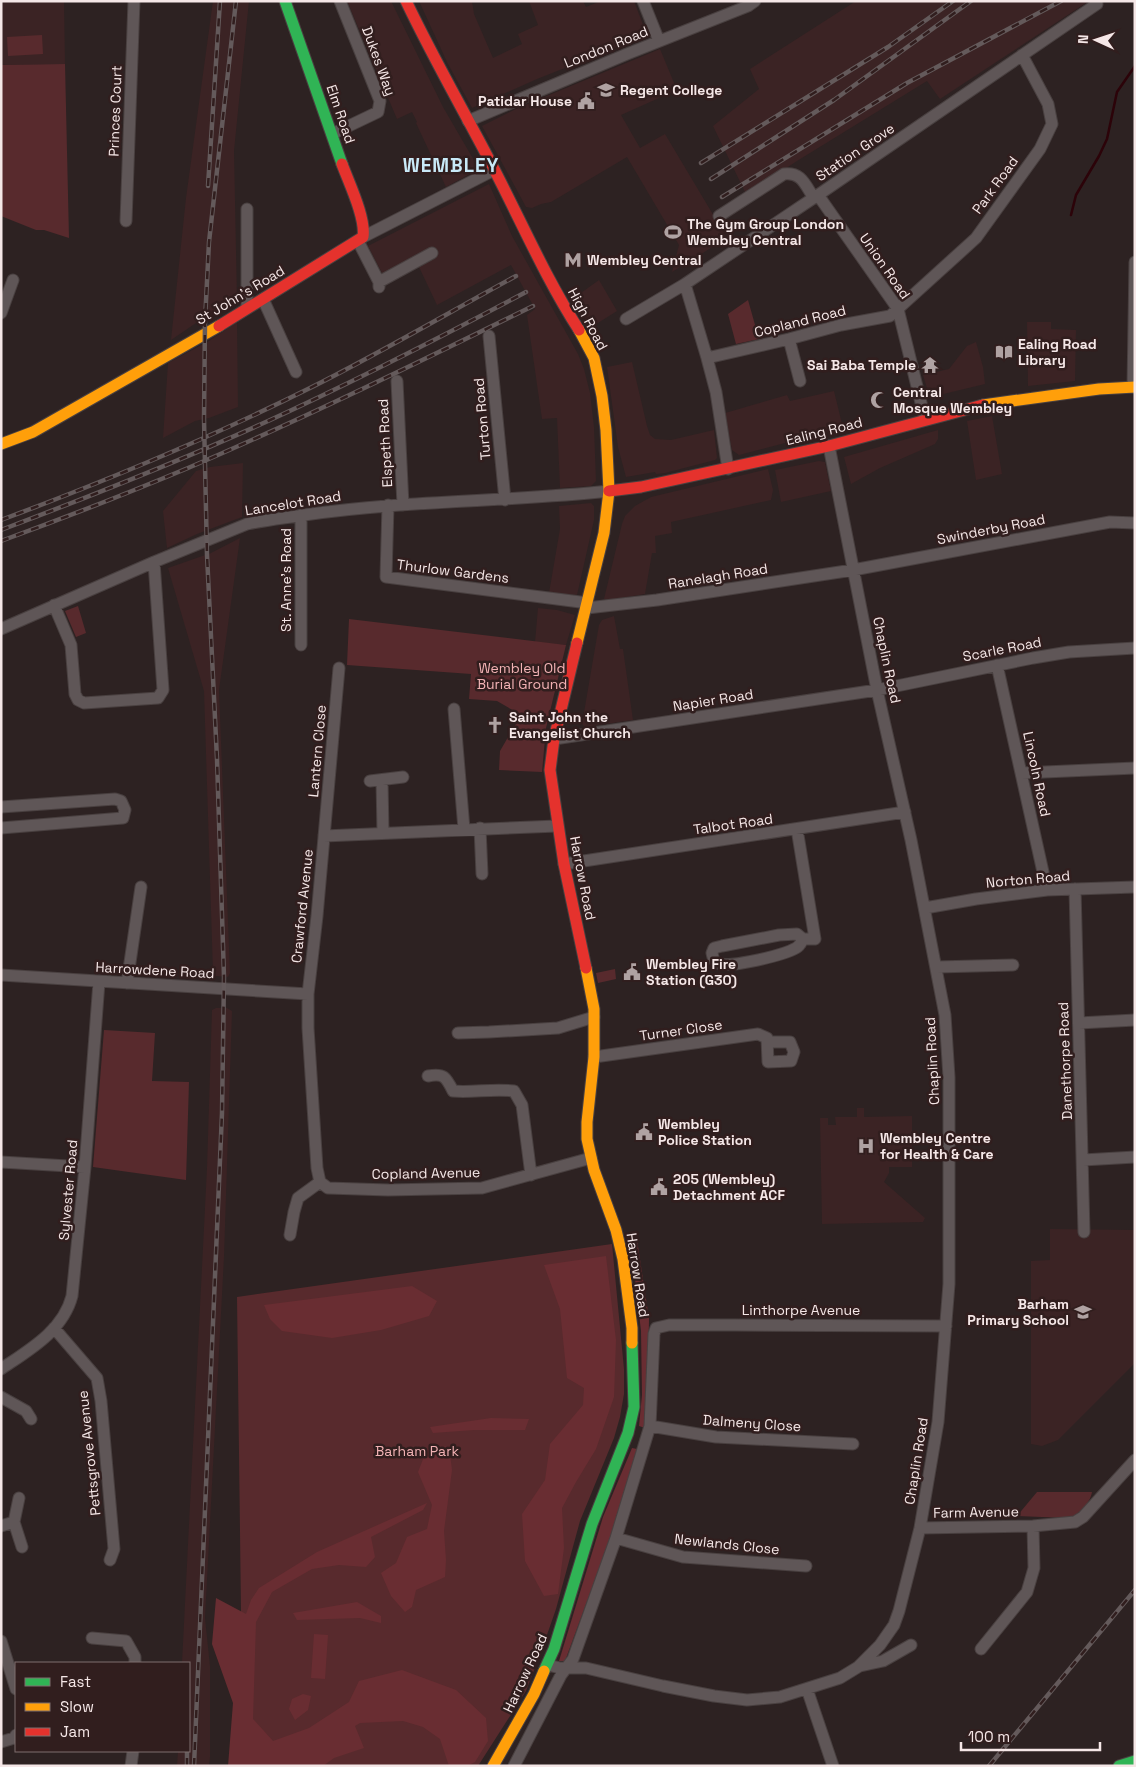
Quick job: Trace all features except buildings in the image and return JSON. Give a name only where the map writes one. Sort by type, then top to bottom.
[{"type":"main road","name":"Elm Road","points":[[285,1],[362,220],[364,230],[360,239]]},
{"type":"main road","name":"High Road","points":[[406,1],[424,40],[566,302],[587,343],[597,370],[606,430],[609,490],[605,525],[554,739]]},
{"type":"main road","name":"St John's Road","points":[[1,444],[33,432],[228,321],[360,239]]},
{"type":"main road","name":"Ealing Road","points":[[609,490],[644,486],[728,469],[829,446],[979,406],[1099,389],[1134,387]]},
{"type":"main road","name":"Harrow Road","points":[[493,1766],[534,1694],[548,1665],[565,1619],[592,1524],[628,1433],[634,1407],[632,1328],[623,1259],[616,1230],[587,1139],[594,1057],[594,1017],[557,826],[550,770],[554,739]]},
{"type":"main road","points":[[1118,1766],[1135,1761]]},
{"type":"street","name":"Princes Court","points":[[126,221],[134,1]]},
{"type":"street","name":"Dukes Way","points":[[332,134],[378,112],[380,101],[340,1]]},
{"type":"street","points":[[643,1],[659,41]]},
{"type":"street","name":"London Road","points":[[468,121],[748,6],[755,1]]},
{"type":"street","name":"Station Grove","points":[[626,319],[685,284],[816,197],[1097,4]]},
{"type":"street","name":"Park Road","points":[[898,309],[976,238],[1040,149],[1052,124],[1048,104],[1022,55]]},
{"type":"street","name":"St John's Road","points":[[360,239],[494,170]]},
{"type":"street","name":"Union Road","points":[[719,216],[784,174],[793,173],[798,176],[816,197],[898,309],[925,419]]},
{"type":"street","points":[[247,209],[247,308]]},
{"type":"street","points":[[360,239],[379,284],[432,252]]},
{"type":"street","points":[[1134,387],[1135,262]]},
{"type":"street","points":[[1,313],[13,280]]},
{"type":"street","points":[[685,284],[707,358],[721,422],[728,469]]},
{"type":"street","points":[[263,299],[296,372]]},
{"type":"street","name":"Copland Road","points":[[707,358],[841,325],[890,316],[898,309]]},
{"type":"street","name":"Turton Road","points":[[489,336],[505,500]]},
{"type":"street","points":[[789,339],[800,381]]},
{"type":"street","name":"Elspeth Road","points":[[398,381],[403,505]]},
{"type":"street","name":"Chaplin Road","points":[[548,1665],[586,1668],[663,1686],[747,1700],[780,1697],[840,1678],[858,1667],[880,1646],[894,1625],[920,1528],[938,1422],[950,1254],[949,1077],[945,1015],[925,908],[877,690],[829,446]]},
{"type":"street","name":"Lancelot Road","points":[[1,629],[154,562],[247,524],[301,515],[388,505],[505,500],[609,490]]},
{"type":"street","name":"Thurlow Gardens","points":[[388,505],[386,577],[587,606]]},
{"type":"street","name":"St. Anne's Road","points":[[301,515],[301,645]]},
{"type":"street","name":"Swinderby Road","points":[[853,570],[1110,522],[1135,523]]},
{"type":"street","points":[[54,605],[71,644],[75,694],[78,700],[84,703],[158,698],[163,690],[154,562]]},
{"type":"street","name":"Ranelagh Road","points":[[587,606],[650,601],[853,570]]},
{"type":"street","name":"Scarle Road","points":[[877,690],[1069,652],[1135,648]]},
{"type":"street","name":"Lincoln Road","points":[[998,665],[1047,890]]},
{"type":"street","name":"Lantern Close","points":[[324,836],[339,668]]},
{"type":"street","name":"Napier Road","points":[[554,739],[877,690]]},
{"type":"street","points":[[454,709],[464,830]]},
{"type":"street","points":[[1022,773],[1135,768]]},
{"type":"street","points":[[370,781],[403,777]]},
{"type":"street","points":[[382,780],[383,832]]},
{"type":"street","points":[[1,806],[116,799],[121,801],[125,810],[123,818],[1,828]]},
{"type":"street","name":"Talbot Road","points":[[564,864],[905,812]]},
{"type":"street","name":"Crawford Avenue","points":[[320,1182],[317,1168],[308,1028],[308,994],[324,836],[557,826]]},
{"type":"street","points":[[480,828],[482,874]]},
{"type":"street","points":[[797,829],[809,939]]},
{"type":"street","points":[[127,983],[142,887]]},
{"type":"street","name":"Norton Road","points":[[925,908],[1047,890],[1135,887]]},
{"type":"street","name":"Danethorpe Road","points":[[1075,889],[1084,1232]]},
{"type":"street","points":[[797,934],[809,939],[781,955],[748,962],[727,964],[717,963],[713,959],[712,953],[714,948],[722,946],[780,935],[797,934]]},
{"type":"street","points":[[937,967],[1013,965]]},
{"type":"street","name":"Harrowdene Road","points":[[1,975],[308,994]]},
{"type":"street","name":"Sylvester Road","points":[[1,1369],[38,1344],[54,1328],[67,1311],[72,1296],[85,1168],[99,982]]},
{"type":"street","points":[[458,1033],[558,1028],[594,1017]]},
{"type":"street","points":[[1079,1022],[1135,1020]]},
{"type":"street","name":"Turner Close","points":[[594,1057],[758,1034],[767,1038],[767,1042]]},
{"type":"street","points":[[428,1076],[439,1074],[446,1079],[453,1091],[465,1092],[500,1089],[514,1091],[522,1105],[531,1175]]},
{"type":"street","points":[[1083,1160],[1135,1157]]},
{"type":"street","name":"Copland Avenue","points":[[320,1182],[328,1188],[388,1190],[482,1188],[592,1158]]},
{"type":"street","points":[[1,1162],[85,1168]]},
{"type":"street","points":[[290,1236],[298,1198],[320,1182]]},
{"type":"street","name":"Linthorpe Avenue","points":[[656,1328],[669,1325],[946,1326]]},
{"type":"street","name":"Pettsgrove Avenue","points":[[54,1328],[97,1378],[101,1401],[114,1549],[110,1560]]},
{"type":"street","name":"Harrow Road","points":[[514,1766],[561,1675],[573,1659],[616,1538],[650,1426],[654,1334],[656,1328]]},
{"type":"street","points":[[1,1397],[26,1411],[31,1419]]},
{"type":"street","name":"Dalmeny Close","points":[[650,1426],[716,1437],[853,1444]]},
{"type":"street","name":"Farm Avenue","points":[[920,1528],[1033,1526],[1075,1522],[1083,1517],[1135,1460]]},
{"type":"street","points":[[20,1498],[14,1522],[22,1547]]},
{"type":"street","points":[[1,1526],[14,1522]]},
{"type":"street","name":"Farm Avenue","points":[[981,1649],[1027,1592],[1034,1568],[1033,1526]]},
{"type":"street","name":"Newlands Close","points":[[616,1538],[683,1556],[806,1566]]},
{"type":"street","points":[[92,1638],[126,1641],[135,1656],[136,1662]]},
{"type":"street","points":[[1,1641],[15,1686]]},
{"type":"street","name":"Chaplin Road","points":[[858,1667],[882,1661],[911,1645]]},
{"type":"street","points":[[807,1689],[833,1766]]},
{"type":"street","points":[[1,1742],[15,1736]]},
{"type":"street","points":[[131,1766],[133,1752]]},
{"type":"shaded area","points":[[1,1],[64,1],[65,64],[2,65]]},
{"type":"shaded area","points":[[213,1],[249,1],[234,151],[237,300],[196,323],[171,340],[186,198]]},
{"type":"shaded area","points":[[347,1],[391,1],[443,107],[479,169],[446,187],[412,112],[397,119]]},
{"type":"shaded area","points":[[419,1],[472,1],[474,14],[493,58],[522,44],[518,34],[538,25],[529,1],[583,1],[586,7],[601,1],[634,1],[645,30],[645,35],[472,108],[447,62]]},
{"type":"shaded area","points":[[856,1],[1089,1],[940,99],[927,81],[746,194],[713,126],[759,89],[750,69]]},
{"type":"shaded area","points":[[660,49],[677,90],[621,115],[640,148],[665,134],[727,238],[672,272],[679,245],[627,157],[551,202],[532,208],[526,207],[482,126],[518,108]]},
{"type":"shaded area","points":[[489,184],[512,236],[578,354],[584,369],[590,393],[594,427],[596,481],[591,486],[560,488],[557,418],[542,419],[527,315],[535,309],[511,265],[437,305],[419,267],[436,258],[431,248],[383,275],[368,246]]},
{"type":"shaded area","points":[[599,280],[617,311],[590,328],[574,298]]},
{"type":"shaded area","points":[[237,322],[238,407],[195,421],[163,438],[168,363],[209,341]]},
{"type":"shaded area","points":[[1027,322],[1051,322],[1051,329],[1076,330],[1075,381],[1028,386]]},
{"type":"shaded area","points":[[976,342],[983,367],[985,384],[931,397],[923,375],[949,369],[967,346]]},
{"type":"shaded area","points":[[632,362],[650,435],[655,439],[671,440],[714,430],[717,458],[715,460],[665,473],[656,474],[655,472],[626,477],[618,447],[607,367]]},
{"type":"shaded area","points":[[834,391],[843,428],[823,433],[822,431],[816,432],[811,434],[812,436],[798,439],[797,437],[793,438],[793,441],[739,455],[732,450],[725,413],[787,395],[790,401]]},
{"type":"shaded area","points":[[992,416],[1002,474],[976,480],[967,421]]},
{"type":"shaded area","points":[[938,430],[938,439],[935,444],[880,468],[851,484],[844,457]]},
{"type":"shaded area","points":[[819,461],[825,462],[831,491],[781,502],[775,470]]},
{"type":"shaded area","points":[[243,463],[242,517],[167,548],[163,511],[196,471],[210,467]]},
{"type":"shaded area","points":[[768,469],[773,490],[771,500],[671,522],[672,533],[655,536],[656,553],[652,553],[645,594],[609,600],[604,599],[622,524],[625,516],[635,506],[651,497]]},
{"type":"shaded area","points":[[591,503],[594,506],[594,520],[577,595],[549,593],[560,529],[559,506]]},
{"type":"shaded area","points":[[240,538],[219,690],[230,973],[228,977],[216,976],[213,973],[204,691],[168,568],[211,553]]},
{"type":"shaded area","points":[[538,608],[557,610],[575,615],[566,645],[535,642]]},
{"type":"shaded area","points":[[614,616],[620,649],[623,649],[633,720],[585,727],[582,724],[599,625],[602,620]]},
{"type":"shaded area","points":[[227,1008],[232,1011],[224,1257],[205,1618],[210,1666],[210,1757],[209,1766],[177,1766],[178,1752],[190,1752],[190,1662],[182,1662],[207,1168],[212,1010]]},
{"type":"shaded area","name":"Wembley Centre for Health & Care","points":[[857,1108],[864,1108],[864,1117],[912,1116],[912,1167],[889,1167],[889,1173],[884,1182],[925,1218],[923,1222],[822,1224],[820,1118],[828,1118],[828,1125],[836,1125],[835,1117],[857,1117]]},
{"type":"shaded area","name":"Barham Primary School","points":[[1050,1229],[1135,1230],[1135,1363],[1058,1440],[1042,1446],[1031,1444],[1031,1261],[1050,1260]]},
{"type":"shaded area","points":[[636,1233],[649,1319],[645,1428],[639,1426],[642,1395],[641,1331],[630,1235]]},
{"type":"shaded area","points":[[606,1256],[616,1340],[614,1397],[596,1449],[562,1508],[564,1548],[558,1594],[544,1596],[525,1561],[522,1514],[545,1480],[550,1444],[583,1405],[584,1388],[567,1378],[560,1309],[544,1265]]},
{"type":"shaded area","points":[[412,1286],[437,1301],[429,1316],[381,1330],[332,1338],[282,1331],[270,1319],[264,1305]]},
{"type":"shaded area","points":[[491,1418],[529,1419],[525,1430],[474,1430],[433,1433],[430,1427]]},
{"type":"shaded area","points":[[449,1446],[452,1470],[444,1531],[445,1577],[416,1590],[412,1607],[405,1612],[391,1596],[381,1573],[396,1563],[407,1537],[427,1529],[432,1505],[418,1472],[427,1449]]},
{"type":"shaded area","points":[[632,1448],[637,1449],[609,1542],[565,1661],[559,1661],[603,1517]]},
{"type":"shaded area","points":[[427,1503],[423,1510],[371,1537],[375,1557],[366,1567],[339,1565],[312,1569],[272,1592],[256,1622],[253,1719],[273,1741],[309,1728],[349,1702],[359,1681],[402,1670],[456,1690],[486,1718],[488,1741],[475,1762],[467,1766],[449,1766],[440,1739],[423,1727],[403,1721],[360,1723],[355,1726],[364,1748],[334,1758],[323,1766],[228,1766],[233,1703],[212,1644],[216,1598],[246,1614],[251,1600],[259,1588],[317,1552]]},
{"type":"shaded area","points":[[357,1602],[381,1616],[381,1623],[360,1618],[297,1620],[293,1613]]},
{"type":"shaded area","points":[[314,1634],[328,1635],[325,1679],[311,1678]]},
{"type":"shaded area","points":[[303,1694],[311,1696],[308,1710],[295,1720],[289,1709],[292,1699]]},
{"type":"green space","points":[[42,35],[43,54],[8,56],[7,37]]},
{"type":"green space","points":[[1,47],[2,65],[65,64],[69,238],[44,230],[36,230],[1,216]]},
{"type":"green space","points":[[748,300],[759,339],[736,344],[728,314]]},
{"type":"green space","points":[[78,606],[86,633],[76,637],[65,611]]},
{"type":"green space","name":"Wembley Old Burial Ground","points":[[349,619],[566,645],[546,728],[542,772],[499,770],[500,751],[521,715],[497,701],[469,699],[471,674],[347,665]]},
{"type":"green space","points":[[615,969],[616,979],[598,983],[596,973]]},
{"type":"green space","points":[[104,1030],[155,1033],[152,1081],[189,1082],[186,1180],[93,1167]]},
{"type":"green space","name":"Barham Park","points":[[612,1244],[624,1369],[624,1394],[620,1417],[614,1438],[580,1521],[556,1609],[526,1691],[478,1766],[232,1766],[241,1610],[237,1297]]},
{"type":"green space","points":[[1037,1492],[1092,1492],[1086,1505],[1071,1517],[1017,1516]]},
{"type":"waterway","points":[[1071,215],[1076,195],[1107,139],[1117,92],[1135,66]]},
{"type":"railway","points":[[208,186],[220,1]]},
{"type":"railway","points":[[194,1766],[222,1113],[224,977],[217,759],[207,555],[204,419],[205,321],[209,242],[236,1]]},
{"type":"railway","points":[[701,163],[888,47],[953,1]]},
{"type":"railway","points":[[711,179],[834,100],[971,1]]},
{"type":"railway","points":[[722,197],[907,83],[1061,1]]},
{"type":"railway","points":[[1,520],[157,458],[310,388],[516,276]]},
{"type":"railway","points":[[1,530],[135,478],[268,421],[398,358],[526,292]]},
{"type":"railway","points":[[1,541],[72,515],[232,449],[362,389],[533,306]]},
{"type":"railway","points":[[989,1766],[1135,1590]]},
{"type":"railway","points":[[187,1752],[187,1766]]},
{"type":"traffic: fast","points":[[285,1],[342,164]]},
{"type":"traffic: fast","points":[[544,1671],[554,1649],[592,1524],[628,1433],[634,1407],[632,1343]]},
{"type":"traffic: fast","points":[[1119,1766],[1135,1761]]},
{"type":"traffic: slow","points":[[1,444],[33,432],[219,326]]},
{"type":"traffic: slow","points":[[577,643],[604,533],[609,491],[602,396],[594,358],[579,330]]},
{"type":"traffic: slow","points":[[983,405],[1099,389],[1135,387]]},
{"type":"traffic: slow","points":[[586,968],[594,1009],[594,1057],[587,1139],[594,1170],[616,1230],[623,1259],[632,1328],[632,1343]]},
{"type":"traffic: slow","points":[[493,1766],[534,1694],[544,1671]]},
{"type":"traffic: jam","points":[[406,1],[545,271],[579,330]]},
{"type":"traffic: jam","points":[[219,326],[363,237],[360,211],[342,164]]},
{"type":"traffic: jam","points":[[609,491],[641,487],[829,446],[983,405]]},
{"type":"traffic: jam","points":[[577,643],[554,739],[550,770],[564,864],[586,968]]},
{"type":"place","name":"Regent College","points":[[606,90]]},
{"type":"place","name":"Patidar House","points":[[586,101]]},
{"type":"place","name":"The Gym Group London Wembley Central","points":[[673,232]]},
{"type":"place","name":"Wembley Central","points":[[573,260]]},
{"type":"place","name":"Ealing Road Library","points":[[1004,352]]},
{"type":"place","name":"Sai Baba Temple","points":[[930,365]]},
{"type":"place","name":"Central Mosque Wembley","points":[[879,400]]},
{"type":"place","name":"Saint John the Evangelist Church","points":[[495,725]]},
{"type":"place","name":"Wembley Fire Station (G30)","points":[[632,972]]},
{"type":"place","name":"Wembley Police Station","points":[[644,1132]]},
{"type":"place","name":"Wembley Centre for Health & Care","points":[[866,1146]]},
{"type":"place","name":"205 (Wembley) Detachment ACF","points":[[659,1187]]},
{"type":"place","name":"Barham Primary School","points":[[1083,1312]]},
{"type":"district","name":"WEMBLEY","points":[[451,165]]}]
